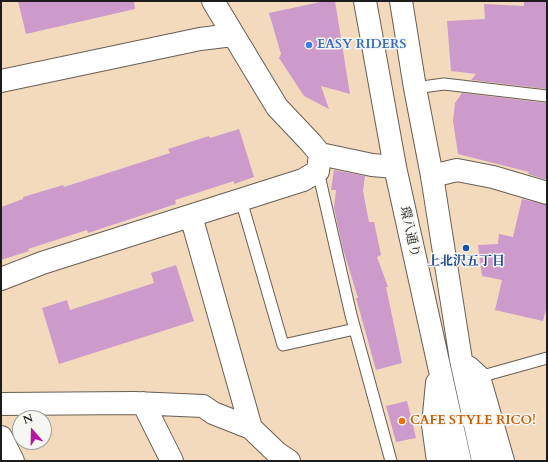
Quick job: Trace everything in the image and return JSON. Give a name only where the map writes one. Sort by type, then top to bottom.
[{"type":"street","points":[[213,1],[277,107],[311,143],[319,163]]},
{"type":"street","name":"環八通り","points":[[365,1],[395,167],[460,461]]},
{"type":"street","points":[[401,1],[415,88],[432,176],[461,360],[483,461]]},
{"type":"street","points":[[1,81],[200,39],[233,35]]},
{"type":"street","points":[[1,279],[42,263],[303,180],[319,163],[395,167]]},
{"type":"street","points":[[432,176],[457,170],[493,177],[547,193]]},
{"type":"street","points":[[191,216],[251,428]]},
{"type":"street","points":[[461,360],[480,377],[503,461]]},
{"type":"street","points":[[438,461],[433,424],[439,364]]},
{"type":"street","points":[[143,403],[172,461]]},
{"type":"street","points":[[1,404],[143,403],[203,406],[213,413],[251,428],[277,453],[289,461]]},
{"type":"street","points":[[1,437],[13,461]]},
{"type":"lane","points":[[415,88],[444,84],[547,96]]},
{"type":"lane","points":[[319,163],[355,328],[391,461]]},
{"type":"lane","points":[[241,200],[283,345],[355,328]]},
{"type":"lane","points":[[480,377],[547,358]]},
{"type":"building","points":[[18,1],[134,1],[135,9],[26,34]]},
{"type":"building","points":[[325,1],[335,1],[350,94],[321,86],[329,109],[304,96],[279,58],[281,54],[269,13]]},
{"type":"building","points":[[524,1],[547,1],[547,89],[471,80],[476,74],[451,71],[447,21],[485,19],[484,4],[524,6]]},
{"type":"building","points":[[462,93],[547,103],[547,180],[528,174],[529,172],[458,154],[453,121],[455,103]]},
{"type":"building","points":[[239,129],[254,177],[234,184],[234,181],[175,200],[176,204],[88,233],[87,230],[28,249],[29,251],[1,260],[1,207],[23,199],[23,197],[63,185],[64,187],[170,153],[168,149],[209,136],[210,138]]},
{"type":"building","points":[[334,170],[365,176],[363,191],[369,222],[374,222],[381,255],[377,257],[388,287],[386,287],[402,363],[376,370],[356,298],[358,298],[343,249],[334,208],[336,190],[331,190]]},
{"type":"building","points":[[522,199],[547,205],[547,306],[543,321],[495,310],[502,280],[482,276],[478,245],[498,244],[499,234],[513,237]]},
{"type":"building","points":[[176,265],[194,321],[59,364],[42,308],[67,300],[70,310],[154,283],[151,273]]},
{"type":"building","points":[[407,401],[416,438],[396,442],[386,406]]},
{"type":"place","name":"EASY RIDERS","points":[[309,45]]},
{"type":"place","name":"上北沢五丁目","points":[[466,248]]},
{"type":"place","name":"CAFE STYLE RICO!","points":[[402,421]]}]
